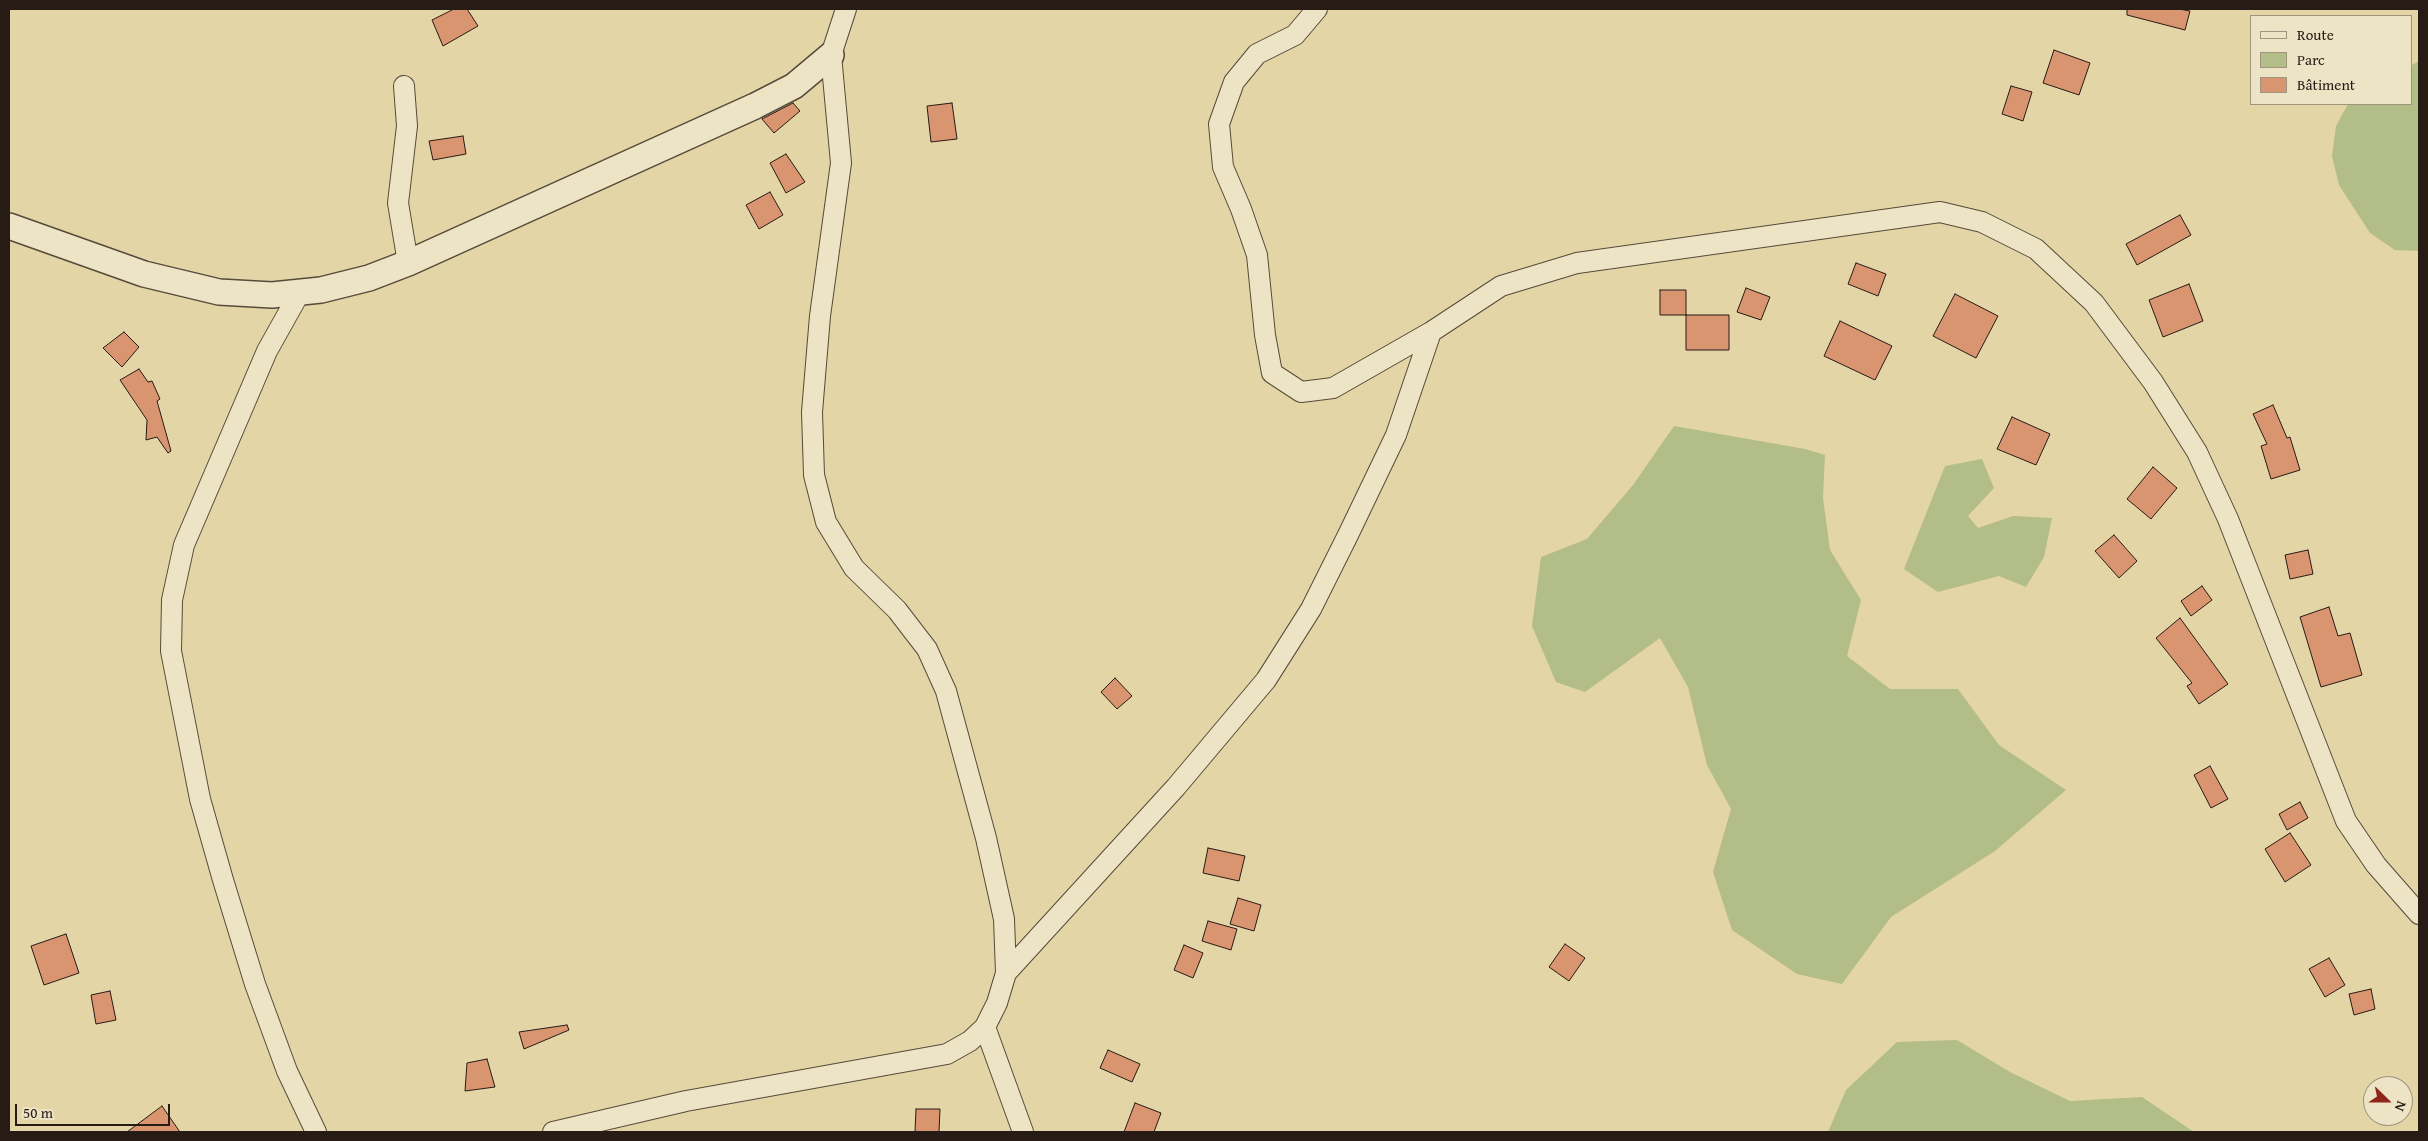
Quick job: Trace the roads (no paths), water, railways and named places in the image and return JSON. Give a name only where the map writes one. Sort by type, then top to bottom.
[{"type":"street","points":[[553,1132],[686,1101],[948,1054],[970,1041],[985,1027],[997,1003],[1006,973],[1004,920],[986,838],[946,691],[927,649],[897,610],[854,568],[826,522],[814,475],[812,412],[820,316],[841,163],[831,55],[846,9]]},
{"type":"street","points":[[1316,9],[1295,35],[1257,54],[1234,82],[1219,124],[1223,167],[1242,209],[1257,255],[1265,336],[1272,373],[1301,392],[1333,388],[1431,332],[1501,286],[1577,263],[1940,212],[1982,222],[2036,249],[2094,303],[2153,382],[2197,452],[2228,519],[2346,821],[2376,865],[2419,914]]},
{"type":"street","points":[[9,226],[144,274],[219,292],[272,295],[321,290],[369,278],[408,263],[755,106],[794,86],[831,55]]},
{"type":"street","points":[[404,86],[407,126],[398,203],[408,263]]},
{"type":"street","points":[[300,292],[267,351],[184,546],[172,600],[171,651],[200,798],[222,880],[255,984],[284,1062],[316,1132]]},
{"type":"street","points":[[1006,973],[1176,787],[1266,680],[1311,609],[1396,435],[1431,332]]},
{"type":"street","points":[[985,1027],[1023,1132]]}]
